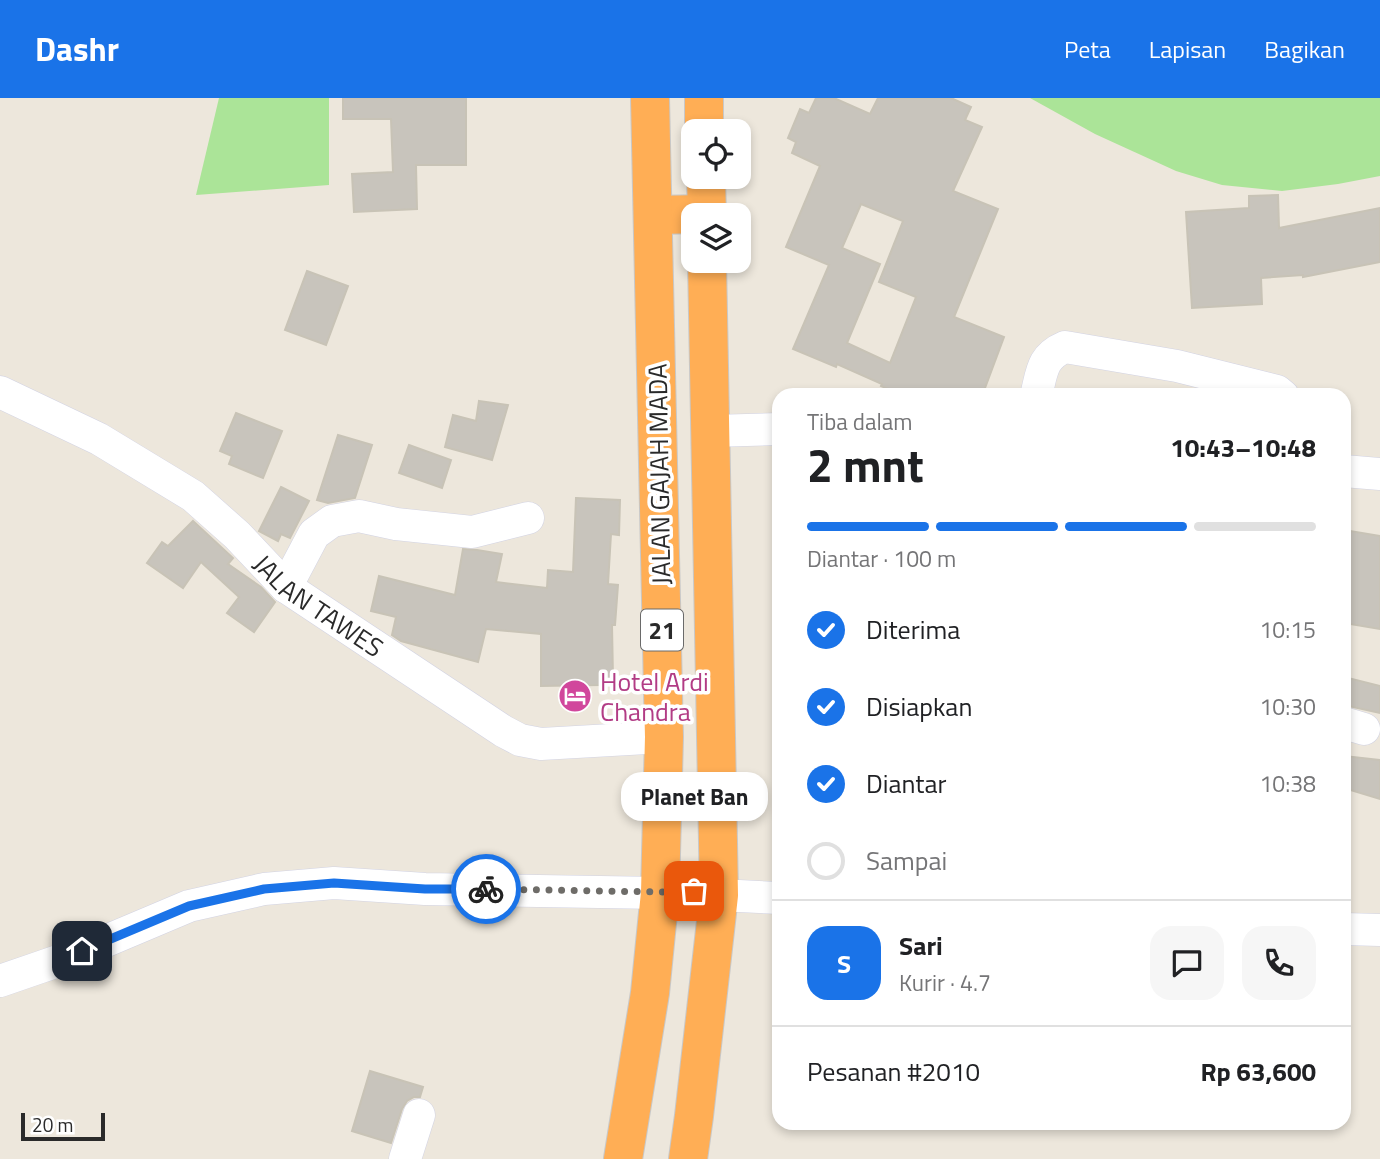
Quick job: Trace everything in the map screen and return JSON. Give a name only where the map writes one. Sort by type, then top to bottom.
[{"type":"highway","name":"JALAN GAJAH MADA","points":[[623,1159],[650,993],[660,892],[664,737],[650,98]]},
{"type":"highway","points":[[704,98],[704,119]]},
{"type":"highway","points":[[653,215],[706,202]]},
{"type":"highway","name":"JALAN GAJAH MADA","points":[[688,1159],[719,895],[707,273]]},
{"type":"street","points":[[1038,388],[1046,361],[1050,355],[1065,347],[1177,366],[1266,388]]},
{"type":"street","name":"JALAN TAWES","points":[[0,392],[99,439],[193,496],[237,535],[286,587],[520,740],[541,744],[664,737]]},
{"type":"street","points":[[712,431],[772,429]]},
{"type":"street","points":[[1351,472],[1380,474]]},
{"type":"street","points":[[286,587],[314,534],[332,521],[359,516],[396,524],[472,532],[528,518]]},
{"type":"street","points":[[0,981],[61,960],[189,906],[264,889],[334,883],[425,889],[694,891],[772,898]]},
{"type":"street","points":[[1351,929],[1380,930]]},
{"type":"street","points":[[405,1159],[419,1115]]},
{"type":"green space","points":[[219,98],[329,98],[329,185],[196,195]]},
{"type":"green space","points":[[1030,98],[1380,98],[1380,176],[1282,191],[1222,185],[1176,171],[1095,134]]},
{"type":"building","points":[[343,98],[466,98],[466,165],[416,165],[417,209],[354,212],[352,174],[393,172],[391,119],[343,119]]},
{"type":"building","points":[[816,98],[834,98],[870,114],[878,98],[951,98],[971,107],[965,120],[982,127],[953,191],[998,209],[954,317],[1004,337],[985,388],[886,388],[837,364],[836,367],[793,349],[829,265],[786,247],[820,166],[792,153],[796,142],[788,138],[800,109],[809,113]],"holes":[[[861,204],[903,221],[879,282],[916,297],[890,363],[847,343],[880,264],[842,248]]]},
{"type":"building","points":[[1278,195],[1279,228],[1380,208],[1380,262],[1303,277],[1261,278],[1262,304],[1192,308],[1186,212],[1249,208],[1249,196]]},
{"type":"building","points":[[307,271],[348,286],[326,345],[285,330]]},
{"type":"building","points":[[479,401],[508,405],[492,460],[445,447],[453,415],[476,421]]},
{"type":"building","points":[[236,413],[282,431],[263,478],[229,464],[232,456],[220,451]]},
{"type":"building","points":[[338,435],[372,445],[355,498],[328,503],[317,500]]},
{"type":"building","points":[[409,445],[451,460],[442,488],[399,473]]},
{"type":"building","points":[[281,487],[309,501],[290,538],[281,534],[278,541],[259,531]]},
{"type":"building","points":[[576,498],[620,500],[619,535],[611,534],[608,584],[618,585],[615,625],[612,625],[613,679],[600,679],[600,685],[541,686],[541,634],[486,629],[478,662],[401,641],[392,635],[396,617],[371,611],[379,576],[455,595],[463,549],[502,554],[496,582],[547,588],[548,570],[573,572]]},
{"type":"building","points":[[193,521],[233,558],[228,564],[261,587],[275,602],[254,632],[227,613],[239,597],[201,562],[183,588],[147,563],[162,542],[168,546]]},
{"type":"building","points":[[1351,531],[1380,536],[1380,629],[1351,624]]},
{"type":"building","points":[[1351,679],[1380,686],[1380,713],[1351,707]]},
{"type":"building","points":[[1351,757],[1380,760],[1380,799],[1351,790]]},
{"type":"building","points":[[370,1071],[423,1087],[420,1097],[407,1101],[402,1109],[391,1143],[352,1131]]},
{"type":"way so far","points":[[486,889],[694,891]]},
{"type":"place","name":"Hotel Ardi Chandra","points":[[575,696]]},
{"type":"place","name":"Planet Ban","points":[[694,891]]},
{"type":"route","points":[[82,951],[189,906],[264,889],[334,883],[425,889],[486,889]]}]
